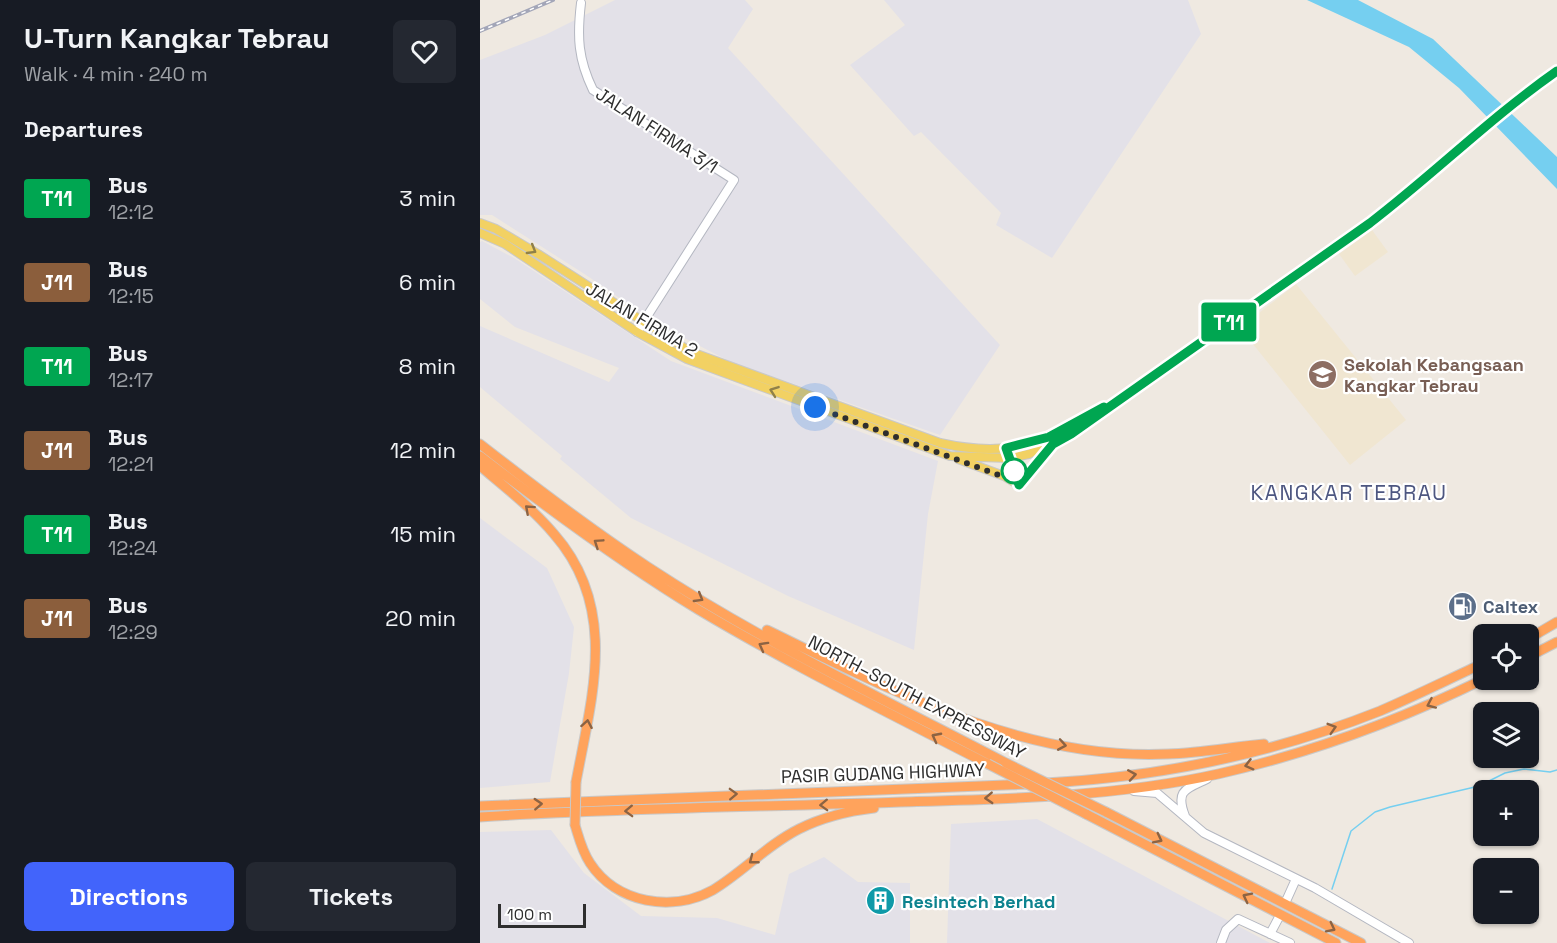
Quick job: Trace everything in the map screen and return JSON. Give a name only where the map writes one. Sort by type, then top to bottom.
[{"type":"highway","name":"NORTH–SOUTH EXPRESSWAY","points":[[480,444],[647,566],[753,629],[1006,763],[1361,943]]},
{"type":"highway","name":"NORTH–SOUTH EXPRESSWAY","points":[[480,456],[588,536],[698,609],[988,764],[1336,943]]},
{"type":"highway","points":[[480,466],[554,534],[573,561],[587,591],[596,631],[597,654],[576,782],[574,811],[575,825],[585,855],[591,865],[606,880],[627,894],[652,902],[668,902],[696,897],[728,880],[781,839],[820,820],[855,811],[945,801]]},
{"type":"highway","points":[[1539,632],[1557,621]]},
{"type":"highway","points":[[753,629],[763,628],[852,671],[971,722],[1021,737],[1093,750],[1167,754],[1283,743]]},
{"type":"highway","points":[[1539,651],[1557,642]]},
{"type":"highway","name":"PASIR GUDANG HIGHWAY","points":[[480,806],[1113,778],[1198,765],[1283,743],[1380,710],[1473,668]]},
{"type":"highway","name":"PASIR GUDANG HIGHWAY","points":[[480,817],[945,801],[1112,791],[1217,774],[1354,735],[1400,718],[1473,685]]},
{"type":"main road","points":[[1123,397],[1370,223],[1403,198],[1487,125],[1557,71]]},
{"type":"main road","name":"JALAN FIRMA 2","points":[[480,223],[496,229],[538,254],[691,352],[940,443],[971,449],[1006,448],[1049,437],[1123,397]]},
{"type":"main road","name":"JALAN FIRMA 2","points":[[480,233],[505,244],[637,332],[687,359],[950,456],[1009,458],[1029,454],[1053,444],[1123,397]]},
{"type":"main road","points":[[950,456],[1019,485],[1053,444]]},
{"type":"street","name":"JALAN FIRMA 3/1","points":[[581,3],[577,34],[587,77],[593,90],[734,180],[643,322]]},
{"type":"street","points":[[637,332],[643,322]]},
{"type":"street","points":[[1185,818],[1180,801],[1185,789],[1217,774]]},
{"type":"street","points":[[1112,791],[1157,793],[1163,796],[1185,818],[1204,832],[1315,888],[1409,943]]},
{"type":"street","points":[[1287,898],[1296,879]]},
{"type":"street","points":[[1221,943],[1226,930],[1238,919],[1290,943]]},
{"type":"street","points":[[1270,934],[1278,920]]},
{"type":"shaded area","points":[[615,0],[745,0],[753,9],[728,48],[1000,345],[940,435],[731,362],[657,324],[492,215],[480,215],[480,60],[545,35]]},
{"type":"shaded area","points":[[884,0],[1188,0],[1201,34],[1052,258],[996,225],[1001,213],[921,132],[914,136],[850,65],[905,25]]},
{"type":"shaded area","points":[[1372,230],[1388,252],[1355,276],[1339,254]]},
{"type":"shaded area","points":[[480,242],[514,258],[671,361],[938,461],[928,514],[914,650],[788,596],[631,518],[560,459],[562,456],[480,387],[480,326],[609,382],[619,368],[515,327],[480,299]]},
{"type":"shaded area","name":"Sekolah Kebangsaan Kangkar Tebrau","points":[[1296,284],[1406,420],[1350,465],[1240,328]]},
{"type":"shaded area","points":[[480,518],[547,568],[574,627],[569,673],[550,782],[480,788]]},
{"type":"shaded area","points":[[1037,819],[1270,943],[947,943],[951,824]]},
{"type":"shaded area","points":[[551,830],[584,873],[641,916],[717,918],[775,935],[789,874],[824,857],[858,882],[910,883],[910,943],[480,943],[480,832]]},
{"type":"water","points":[[1307,0],[1358,0],[1433,39],[1557,157],[1557,189],[1459,88],[1409,47]]},
{"type":"waterway","points":[[1332,889],[1351,831],[1375,812],[1479,786],[1505,773],[1524,769],[1550,772],[1557,770]]},
{"type":"railway","points":[[480,31],[553,0]]},
{"type":"bus line","name":"T11","points":[[1104,407],[1049,437],[1006,448],[1019,485],[1053,444],[1071,434],[1370,223],[1469,143],[1487,125],[1557,71]]},
{"type":"place","name":"Sekolah Kebangsaan Kangkar Tebrau","points":[[1323,374]]},
{"type":"place","name":"Caltex","points":[[1462,606]]},
{"type":"place","name":"Resintech Berhad","points":[[881,901]]},
{"type":"district","name":"KANGKAR TEBRAU","points":[[1349,492]]},
{"type":"route","points":[[815,407],[1004,477],[1014,471]]}]
